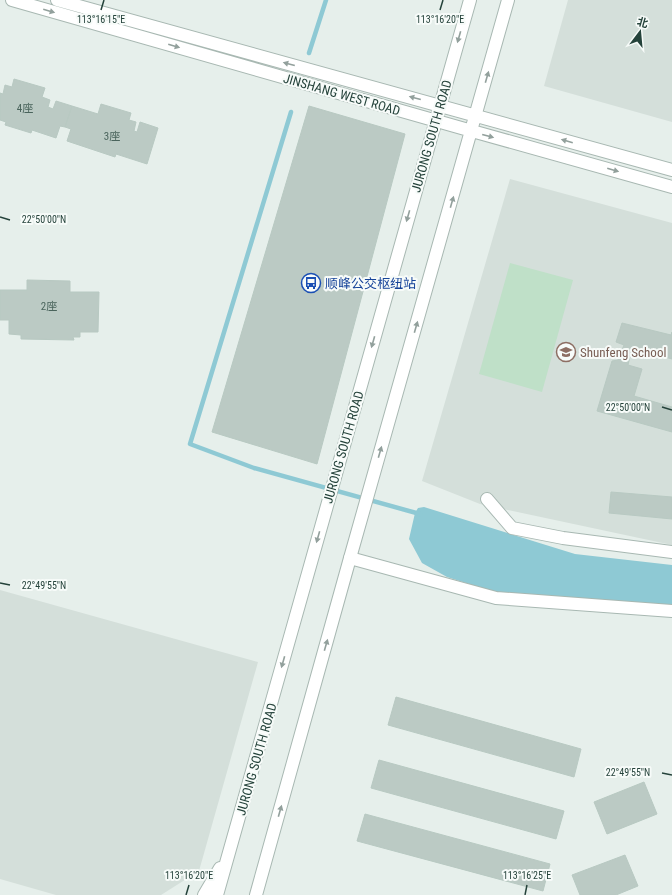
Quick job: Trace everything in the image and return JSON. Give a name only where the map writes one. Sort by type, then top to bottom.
[{"type":"street","name":"JINSHANG WEST ROAD","points":[[12,0],[472,132],[672,187]]},
{"type":"street","name":"JINSHANG WEST ROAD","points":[[57,0],[672,170]]},
{"type":"street","name":"JURONG SOUTH ROAD","points":[[217,895],[470,0]]},
{"type":"street","points":[[256,895],[508,0]]},
{"type":"street","points":[[487,499],[512,528],[563,538],[672,552]]},
{"type":"street","points":[[350,558],[496,598],[672,611]]},
{"type":"street","points":[[204,895],[217,874],[234,836]]},
{"type":"street","points":[[265,895],[269,848]]},
{"type":"shaded area","points":[[568,0],[672,0],[672,122],[544,86]]},
{"type":"shaded area","name":"Shunfeng School","points":[[510,179],[672,223],[672,545],[480,504],[422,481]]},
{"type":"shaded area","points":[[0,590],[258,662],[199,871],[161,895],[56,895],[0,879]]},
{"type":"green space","points":[[510,263],[573,280],[542,392],[479,374]]},
{"type":"water","points":[[424,507],[575,554],[672,565],[672,607],[510,597],[447,577],[422,563],[409,539],[415,513],[418,508]]},
{"type":"building","points":[[14,79],[45,88],[42,97],[50,100],[48,107],[53,109],[56,101],[72,106],[65,127],[60,126],[56,138],[32,130],[31,133],[5,125],[6,122],[0,120],[0,93],[3,94],[5,85],[12,87]]},
{"type":"building","points":[[101,104],[131,113],[129,120],[136,122],[134,131],[137,132],[140,122],[158,128],[147,164],[116,154],[115,157],[67,141],[71,129],[65,127],[72,106],[98,114]]},
{"type":"building","name":"顺峰公交枢纽站","points":[[309,106],[405,134],[317,464],[212,432]]},
{"type":"building","points":[[27,280],[70,281],[70,292],[99,292],[98,332],[80,332],[80,337],[73,337],[74,340],[21,339],[21,335],[9,334],[9,320],[0,320],[0,290],[27,290]]},
{"type":"building","points":[[622,323],[671,335],[672,332],[672,359],[632,348],[628,365],[642,369],[634,396],[672,407],[672,432],[597,411],[612,361],[618,360],[624,345],[616,342]]},
{"type":"building","points":[[611,492],[672,497],[672,519],[609,513]]},
{"type":"building","points":[[396,697],[581,749],[574,777],[388,725]]},
{"type":"building","points":[[379,760],[564,811],[556,839],[371,788]]},
{"type":"building","points":[[644,782],[657,814],[607,834],[594,802]]},
{"type":"building","points":[[365,814],[550,864],[543,891],[357,841]]},
{"type":"building","points":[[625,855],[638,886],[616,895],[580,895],[572,875]]},
{"type":"waterway","points":[[309,53],[326,0]]},
{"type":"waterway","points":[[291,112],[190,444],[254,468],[420,514]]},
{"type":"place","name":"顺峰公交枢纽站","points":[[311,283]]},
{"type":"place","name":"Shunfeng School","points":[[566,352]]}]
